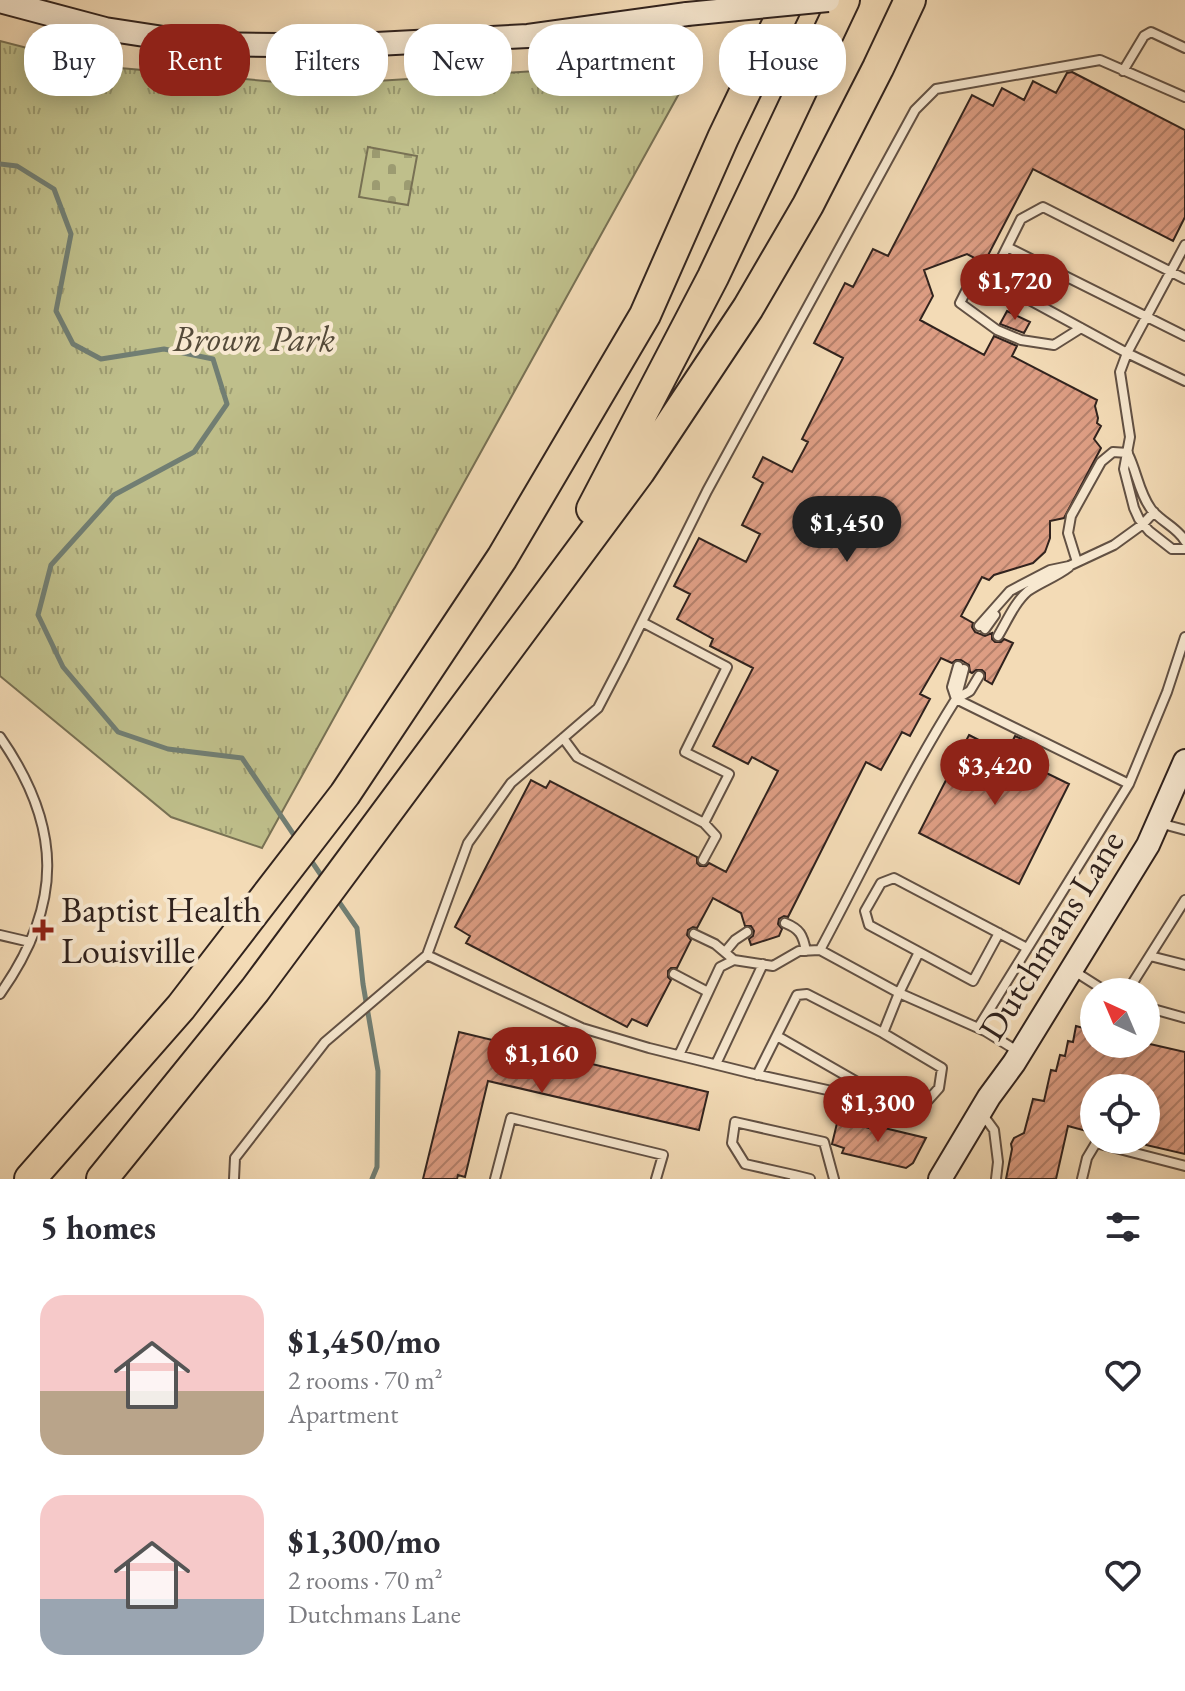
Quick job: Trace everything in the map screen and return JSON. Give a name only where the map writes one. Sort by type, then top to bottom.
[{"type":"highway","points":[[30,1179],[181,1007],[335,807],[502,558],[645,315],[723,138],[789,0]]},
{"type":"highway","points":[[540,606],[706,290],[844,0]]},
{"type":"highway","points":[[102,1179],[255,990],[639,472],[748,308],[808,205],[910,0]]},
{"type":"street","points":[[0,1],[105,29],[203,44],[357,45],[528,36],[687,14],[828,0]]},
{"type":"street","name":"Dutchmans Lane","points":[[940,1179],[1148,845],[1185,761]]},
{"type":"lane","points":[[1123,71],[1144,36],[1151,32],[1185,48]]},
{"type":"lane","points":[[234,1179],[235,1158],[325,1042],[427,955],[468,843],[511,783],[598,708],[707,491],[915,110],[936,89],[1100,60],[1185,97]]},
{"type":"lane","points":[[991,279],[1021,219],[1043,207],[1185,279]]},
{"type":"lane","points":[[1185,245],[1127,353],[1120,372],[1130,437],[1124,469],[1134,508],[1149,531],[1172,549],[1185,549]]},
{"type":"lane","points":[[1007,247],[1185,336]]},
{"type":"lane","points":[[1081,328],[1054,345],[1021,340],[997,330],[960,303],[974,275],[991,279],[1185,381]]},
{"type":"lane","points":[[1073,564],[1068,533],[1071,516],[1101,462],[1113,452],[1128,453]]},
{"type":"lane","points":[[1128,453],[1135,466],[1140,489],[1154,512],[1185,541]]},
{"type":"lane","points":[[982,628],[1010,591],[1050,570],[1073,564],[1114,545],[1154,512]]},
{"type":"lane","points":[[998,636],[1029,590],[1057,577],[1073,564]]},
{"type":"lane","points":[[642,622],[727,667],[685,752],[729,774],[704,823]]},
{"type":"lane","points":[[978,1028],[1129,784],[1167,692],[1185,637]]},
{"type":"lane","points":[[961,667],[952,687],[956,699],[1129,784]]},
{"type":"lane","points":[[820,950],[932,737],[956,699],[970,691],[979,676]]},
{"type":"lane","points":[[0,737],[17,762],[40,814],[48,865],[47,890],[30,942],[0,994]]},
{"type":"lane","points":[[563,738],[577,757],[704,823],[716,836],[703,860]]},
{"type":"lane","points":[[1159,823],[1185,830]]},
{"type":"lane","points":[[999,933],[973,981],[869,925],[865,911],[881,883],[894,878],[999,933],[1027,948]]},
{"type":"lane","points":[[1136,978],[1185,900]]},
{"type":"lane","points":[[785,923],[796,927],[804,939],[806,951]]},
{"type":"lane","points":[[725,952],[747,932]]},
{"type":"lane","points":[[694,934],[715,944],[734,960],[773,966],[799,951],[820,950],[899,993],[978,1028],[1021,1053]]},
{"type":"lane","points":[[0,935],[30,942]]},
{"type":"lane","points":[[883,1033],[919,952]]},
{"type":"lane","points":[[427,955],[582,1028],[757,1075],[900,1106],[922,1107],[939,1088],[942,1068],[807,994],[797,995],[757,1075]]},
{"type":"lane","points":[[1150,956],[1185,965]]},
{"type":"lane","points":[[679,1055],[720,967],[734,960]]},
{"type":"lane","points":[[716,1064],[763,964]]},
{"type":"lane","points":[[1072,970],[1085,978]]},
{"type":"lane","points":[[674,974],[708,992]]},
{"type":"lane","points":[[1160,1011],[1185,1018]]},
{"type":"lane","points":[[777,1036],[900,1106]]},
{"type":"lane","points":[[980,1112],[994,1130],[998,1162],[996,1179]]},
{"type":"lane","points":[[495,1179],[511,1118],[663,1155],[656,1179]]},
{"type":"lane","points":[[810,1179],[745,1164],[732,1143],[735,1122],[824,1142],[834,1179]]},
{"type":"lane","points":[[1082,1179],[1087,1158],[1096,1143],[1185,1166]]},
{"type":"green space","name":"Brown Park","points":[[0,41],[24,47],[24,96],[123,96],[123,68],[139,70],[139,96],[250,96],[250,80],[266,81],[266,96],[388,96],[388,80],[404,79],[404,96],[512,96],[512,73],[528,72],[528,96],[678,96],[262,848],[171,817],[0,676]]},
{"type":"green space","points":[[368,147],[417,156],[408,205],[359,197]]},
{"type":"building","points":[[1072,72],[1185,130],[1185,217],[1173,241],[1033,169],[984,263],[967,254],[924,270],[933,296],[920,320],[984,355],[994,336],[1017,346],[1012,356],[1097,400],[1097,423],[1101,426],[1094,439],[1101,448],[1064,518],[1050,521],[1050,538],[1045,552],[1033,563],[994,575],[989,580],[982,577],[961,616],[973,623],[975,632],[985,636],[992,633],[995,642],[1004,639],[1013,643],[992,684],[985,680],[982,670],[972,673],[969,665],[961,660],[952,663],[941,658],[920,694],[930,699],[910,736],[902,732],[881,770],[866,762],[788,917],[779,919],[782,929],[779,936],[751,945],[749,939],[754,931],[751,926],[745,926],[741,913],[713,898],[697,928],[688,930],[691,940],[677,968],[668,971],[671,980],[647,1026],[632,1019],[627,1027],[466,943],[470,936],[455,927],[531,780],[546,788],[550,781],[697,857],[700,866],[709,863],[726,872],[778,771],[752,757],[748,764],[713,746],[753,668],[710,646],[713,639],[677,619],[690,594],[674,586],[699,538],[746,562],[760,534],[742,525],[763,483],[753,477],[763,457],[792,472],[808,442],[802,439],[843,358],[814,343],[845,283],[853,287],[873,249],[888,256],[972,95],[993,106],[1002,88],[1024,100],[1033,81],[1056,93],[1067,73]]},
{"type":"building","points":[[1007,311],[1030,322],[1024,333],[1000,324]]},
{"type":"building","points":[[969,735],[1006,754],[1015,736],[1040,748],[1032,766],[1069,784],[1019,884],[919,833]]},
{"type":"building","points":[[1076,1026],[1080,1027],[1080,1058],[1160,1058],[1160,1046],[1185,1052],[1185,1154],[1160,1148],[1160,1074],[1080,1074],[1080,1129],[1068,1126],[1056,1179],[1006,1179],[1011,1144],[1014,1138],[1024,1133],[1033,1099],[1044,1101],[1051,1070],[1056,1071],[1060,1055],[1065,1056],[1068,1041],[1073,1042]]},
{"type":"building","points":[[459,1032],[708,1092],[699,1130],[488,1081],[465,1177],[423,1179]]},
{"type":"building","points":[[838,1119],[879,1131],[880,1127],[926,1138],[913,1163],[906,1168],[842,1153],[844,1148],[832,1144]]},
{"type":"waterway","points":[[0,164],[17,166],[54,189],[71,234],[56,311],[73,344],[101,359],[164,349],[213,359],[227,404],[194,452],[114,495],[51,565],[38,615],[63,667],[118,732],[168,749],[242,758],[298,841]]},
{"type":"waterway","points":[[308,856],[325,881]]},
{"type":"waterway","points":[[337,899],[357,928],[378,1071],[377,1167],[372,1179]]},
{"type":"place","name":"Baptist Health Louisville","points":[[43,930]]}]
